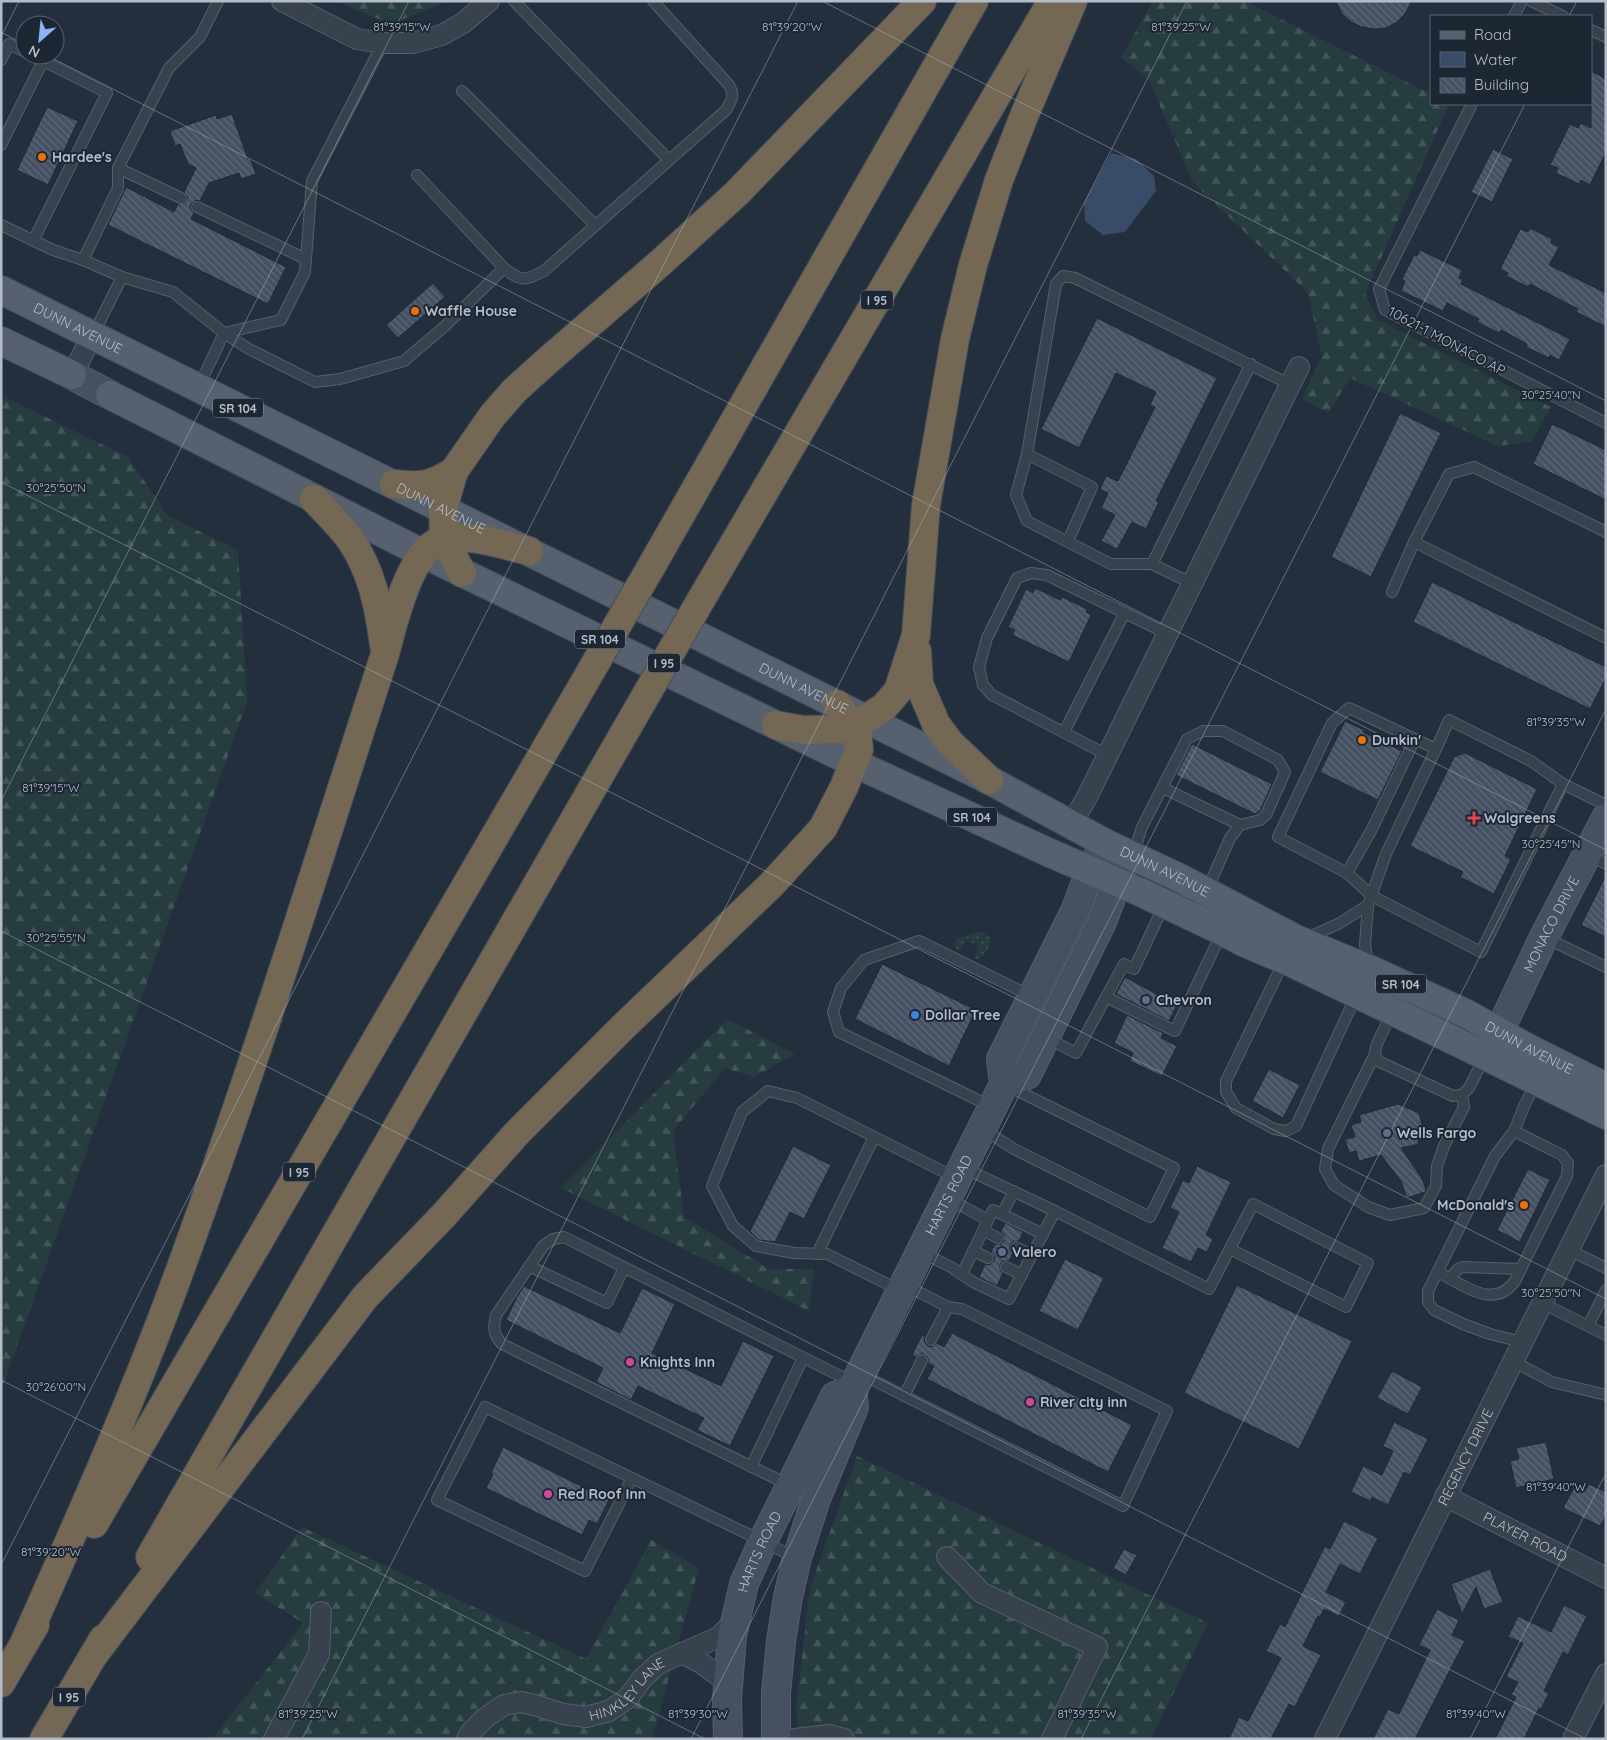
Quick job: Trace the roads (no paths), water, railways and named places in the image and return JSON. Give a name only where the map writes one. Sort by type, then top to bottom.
[{"type":"highway","points":[[25,1641],[117,1432],[175,1282],[238,1106],[385,654],[402,596],[412,571],[434,547],[454,471],[493,415],[514,390],[737,193],[922,1]]},
{"type":"highway","name":"I 95","points":[[1,1683],[573,702],[974,1]]},
{"type":"highway","name":"I 95","points":[[44,1739],[702,598],[1052,1]]},
{"type":"highway","points":[[989,780],[950,743],[936,724],[919,684],[916,635],[928,496],[955,339],[973,265],[999,180],[1073,1]]},
{"type":"highway","points":[[394,484],[412,486],[435,483],[454,471]]},
{"type":"highway","points":[[314,499],[349,539],[368,571],[379,608],[385,654]]},
{"type":"highway","points":[[434,547],[475,538],[529,551]]},
{"type":"highway","points":[[776,724],[803,730],[842,729],[860,723],[884,707],[898,691],[916,635]]},
{"type":"highway","points":[[837,704],[860,723]]},
{"type":"highway","points":[[93,1656],[364,1298],[444,1215],[532,1119],[623,1027],[772,884],[823,828],[844,787],[859,750],[860,723]]},
{"type":"main road","name":"DUNN AVENUE","points":[[1,290],[837,704]]},
{"type":"main road","name":"DUNN AVENUE","points":[[1,340],[72,375]]},
{"type":"main road","name":"DUNN AVENUE","points":[[110,396],[314,499],[434,547],[462,573],[854,762],[1050,853],[1165,904],[1243,942],[1293,951],[1369,970],[1467,1014],[1528,1048],[1606,1087]]},
{"type":"main road","name":"DUNN AVENUE","points":[[860,723],[989,780],[1071,825],[1178,877],[1206,893],[1357,994],[1486,1055],[1606,1115]]},
{"type":"street","points":[[282,1],[357,39],[383,44],[413,43],[442,35],[463,23],[489,1]]},
{"type":"street","points":[[72,375],[92,336]]},
{"type":"street","name":"DUNN AVENUE","points":[[72,375],[110,396]]},
{"type":"street","points":[[1071,825],[1087,797],[1295,376]]},
{"type":"street","name":"MONACO DRIVE","points":[[1486,1055],[1499,1032],[1544,937],[1597,859],[1606,818]]},
{"type":"street","points":[[993,1107],[1001,1059],[1075,911],[1091,870],[1122,851]]},
{"type":"street","points":[[993,1107],[1027,1075],[1101,924],[1117,883],[1122,851]]},
{"type":"street","name":"HARTS ROAD","points":[[776,1739],[776,1693],[788,1597],[797,1558],[816,1499],[854,1407],[856,1382],[993,1107]]},
{"type":"street","name":"REGENCY DRIVE","points":[[1325,1739],[1606,1175]]},
{"type":"street","name":"HARTS ROAD","points":[[728,1739],[728,1683],[732,1636],[744,1584],[762,1541],[835,1396],[856,1382]]},
{"type":"street","name":"PLAYER ROAD","points":[[1445,1496],[1606,1578]]},
{"type":"street","points":[[946,1556],[982,1593],[1097,1647],[1052,1739]]},
{"type":"street","points":[[274,1739],[319,1654],[321,1612]]},
{"type":"street","name":"HINKLEY LANE","points":[[467,1739],[471,1732],[485,1718],[504,1706],[521,1702],[563,1714],[586,1716],[609,1711],[628,1698],[642,1679],[658,1664],[719,1637],[736,1619]]},
{"type":"street","name":"HINKLEY LANE","points":[[682,1654],[701,1663],[728,1683]]},
{"type":"street","points":[[1573,1739],[1606,1674]]},
{"type":"street","points":[[796,1739],[830,1736],[844,1739]]},
{"type":"lane","points":[[83,260],[118,188],[118,168],[169,68],[200,37],[218,1]]},
{"type":"lane","points":[[514,1],[669,160]]},
{"type":"lane","points":[[417,176],[504,268],[519,279],[528,279],[544,271],[726,110],[732,101],[733,93],[729,85],[653,1]]},
{"type":"lane","points":[[1515,15],[1522,1]]},
{"type":"lane","points":[[1531,1],[1561,15]]},
{"type":"lane","points":[[1592,30],[1606,37]]},
{"type":"lane","points":[[1,60],[9,44],[15,47]]},
{"type":"lane","points":[[224,333],[281,320],[305,272],[312,181],[383,44]]},
{"type":"lane","points":[[1,145],[41,65]]},
{"type":"lane","points":[[33,241],[107,93],[51,65]]},
{"type":"lane","points":[[462,91],[595,225]]},
{"type":"lane","name":"10621-1 MONACO AP","points":[[1471,105],[1379,289],[1385,310],[1606,423]]},
{"type":"lane","points":[[118,168],[181,198]]},
{"type":"lane","points":[[197,206],[306,259]]},
{"type":"lane","points":[[1,225],[53,250],[83,260],[122,277],[173,292],[224,333],[249,349],[315,382],[340,379],[404,362],[445,326],[504,268]]},
{"type":"lane","points":[[1193,584],[1152,564],[1111,564],[1027,521],[1016,495],[1026,454],[1056,284],[1063,276],[1075,278],[1251,364],[1295,376]]},
{"type":"lane","points":[[92,336],[122,277]]},
{"type":"lane","points":[[198,388],[224,333]]},
{"type":"lane","points":[[1152,564],[1251,364]]},
{"type":"lane","points":[[1026,454],[1092,486],[1068,541]]},
{"type":"lane","points":[[1392,592],[1414,542],[1448,474],[1474,467],[1606,532]]},
{"type":"lane","points":[[1414,542],[1606,638]]},
{"type":"lane","points":[[1107,756],[992,695],[983,686],[979,667],[987,638],[1017,578],[1031,573],[1047,575],[1168,634]]},
{"type":"lane","points":[[1064,732],[1124,614]]},
{"type":"lane","points":[[1436,749],[1349,708],[1332,723],[1278,837],[1347,873],[1370,901],[1481,952],[1563,784]]},
{"type":"lane","points":[[1369,970],[1365,944],[1370,901],[1386,854],[1449,720],[1531,761],[1563,784],[1606,806]]},
{"type":"lane","points":[[1122,851],[1142,827],[1187,739],[1203,731],[1224,731],[1278,760],[1285,772],[1266,815],[1260,820],[1240,825],[1230,838],[1206,893]]},
{"type":"lane","points":[[1347,873],[1372,829],[1415,739]]},
{"type":"lane","points":[[1162,788],[1240,825]]},
{"type":"lane","points":[[1357,994],[1296,1126],[1286,1131],[1274,1129],[1236,1108],[1226,1092],[1226,1081],[1293,951],[1340,924],[1370,901]]},
{"type":"lane","points":[[1045,1037],[1076,1053],[1124,964],[1134,969],[1165,904]]},
{"type":"lane","points":[[1106,997],[1175,1031],[1222,931]]},
{"type":"lane","points":[[1544,937],[1606,967]]},
{"type":"lane","points":[[993,1107],[1014,1149],[1150,1217],[1174,1168],[993,1107],[839,1032],[833,1012],[841,988],[864,960],[919,941],[1032,996]]},
{"type":"lane","points":[[1393,1011],[1376,1046],[1375,1054],[1328,1149],[1325,1168],[1334,1185],[1368,1206],[1390,1215],[1424,1208],[1436,1186],[1437,1166],[1444,1146],[1464,1106],[1462,1095]]},
{"type":"lane","points":[[1375,1054],[1378,1061],[1453,1096],[1462,1095],[1469,1088],[1486,1055]]},
{"type":"lane","points":[[1522,1342],[1490,1334],[1434,1310],[1428,1302],[1428,1291],[1495,1156],[1514,1131],[1525,1104],[1538,1081]]},
{"type":"lane","points":[[790,1486],[502,1344],[494,1336],[496,1315],[544,1245],[553,1238],[564,1238],[803,1358],[856,1382],[904,1396],[1123,1506],[1168,1411],[962,1309],[948,1307],[827,1254],[794,1253],[756,1246],[733,1226],[712,1186],[742,1112],[768,1091],[797,1098],[956,1182],[1014,1191],[1209,1289],[1252,1204],[1368,1262],[1346,1307],[1230,1249]]},
{"type":"lane","points":[[1438,1272],[1483,1294],[1492,1296],[1502,1294],[1510,1288],[1521,1269],[1567,1176],[1568,1163],[1562,1155],[1514,1131]]},
{"type":"lane","points":[[817,1254],[874,1137]]},
{"type":"lane","points":[[956,1182],[988,1220]]},
{"type":"lane","points":[[1002,1214],[1014,1191]]},
{"type":"lane","points":[[962,1274],[993,1210],[1043,1234]]},
{"type":"lane","points":[[920,1252],[951,1267],[973,1282],[1009,1299],[1055,1211]]},
{"type":"lane","points":[[984,1230],[998,1238]]},
{"type":"lane","points":[[1016,1247],[1032,1255]]},
{"type":"lane","points":[[1569,1250],[1606,1268]]},
{"type":"lane","points":[[974,1251],[988,1258]]},
{"type":"lane","points":[[529,1266],[608,1303],[624,1268]]},
{"type":"lane","points":[[1006,1267],[1022,1275]]},
{"type":"lane","points":[[1450,1278],[1458,1269],[1463,1268],[1521,1269]]},
{"type":"lane","points":[[1588,1326],[1606,1290]]},
{"type":"lane","points":[[1542,1303],[1606,1335]]},
{"type":"lane","points":[[931,1340],[948,1307]]},
{"type":"lane","points":[[751,1467],[803,1358]]},
{"type":"lane","points":[[904,1396],[922,1360]]},
{"type":"lane","points":[[1513,1361],[1552,1382],[1606,1396]]},
{"type":"lane","points":[[632,1478],[585,1571],[437,1500],[485,1407],[632,1478],[797,1558]]},
{"type":"water","points":[[1111,153],[1136,159],[1154,176],[1156,191],[1125,232],[1103,235],[1085,221],[1084,203]]},
{"type":"place","name":"Hardee's","points":[[42,157]]},
{"type":"place","name":"Waffle House","points":[[415,311]]},
{"type":"place","name":"Dunkin'","points":[[1362,740]]},
{"type":"place","name":"Walgreens","points":[[1474,818]]},
{"type":"place","name":"Chevron","points":[[1146,1000]]},
{"type":"place","name":"Dollar Tree","points":[[915,1015]]},
{"type":"place","name":"Wells Fargo","points":[[1387,1133]]},
{"type":"place","name":"McDonald's","points":[[1524,1205]]},
{"type":"place","name":"Valero","points":[[1002,1252]]},
{"type":"place","name":"Knights Inn","points":[[630,1362]]},
{"type":"place","name":"River city inn","points":[[1030,1402]]},
{"type":"place","name":"Red Roof Inn","points":[[548,1494]]}]
